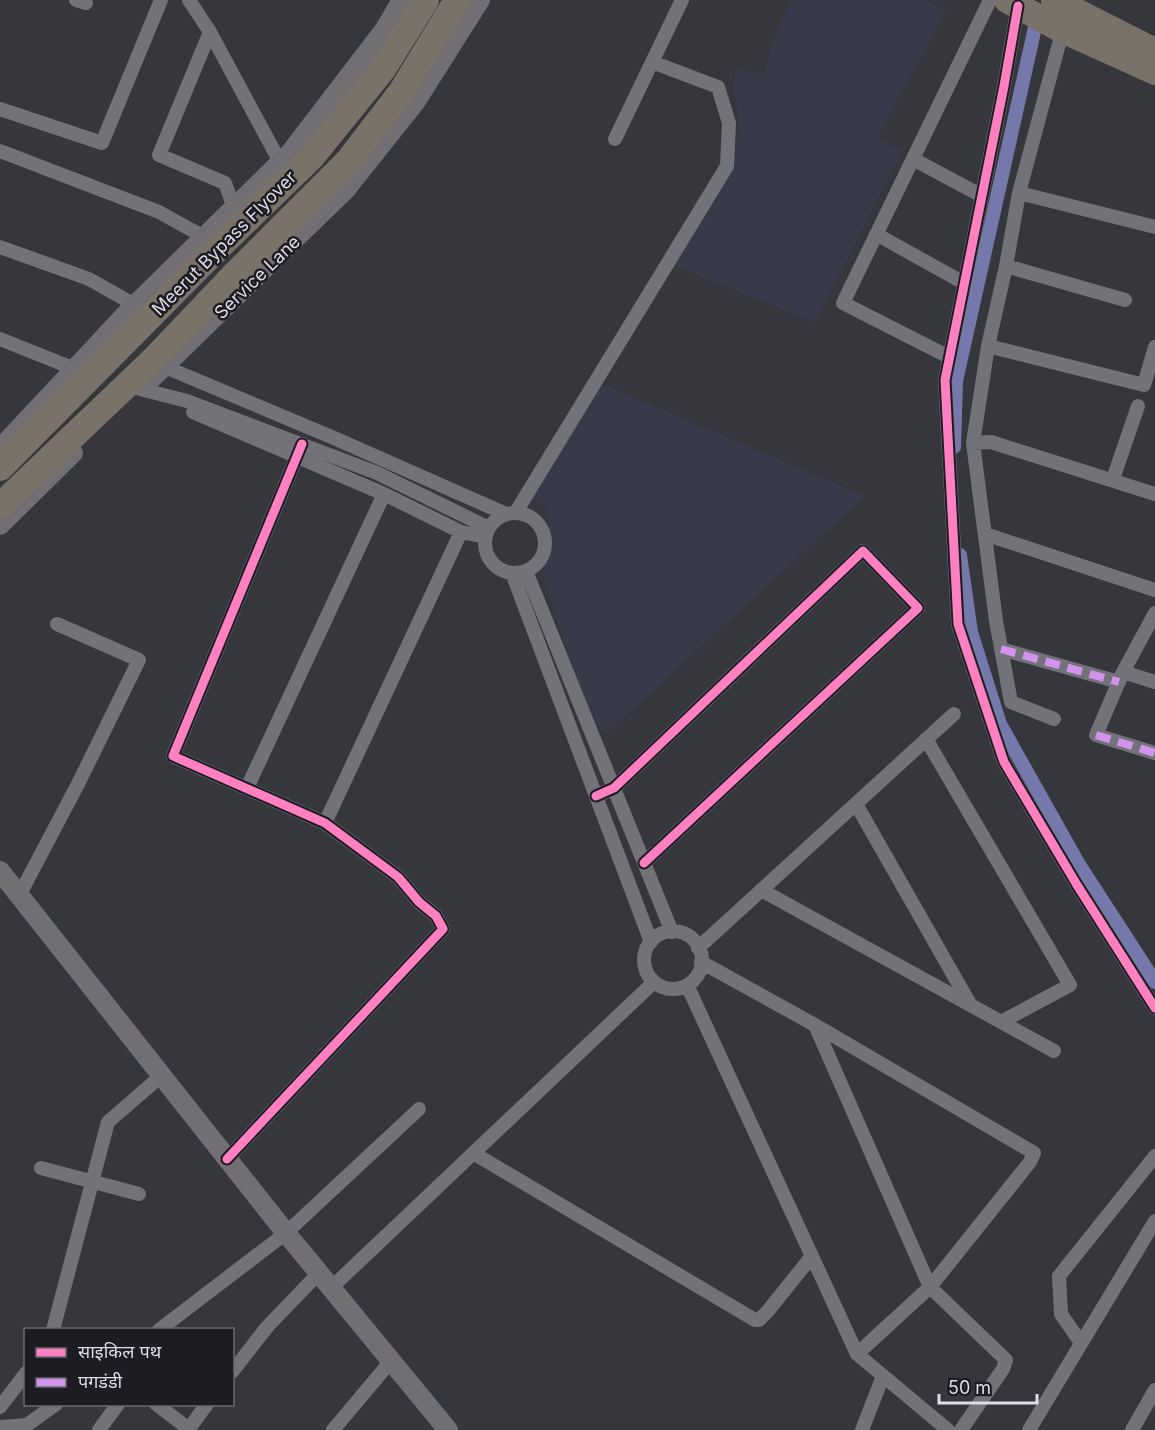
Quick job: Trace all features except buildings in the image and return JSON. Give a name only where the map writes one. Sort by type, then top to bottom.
[{"type":"highway","name":"Meerut Bypass Flyover","points":[[1,461],[112,342],[217,249],[311,158],[383,69],[426,0]]},
{"type":"highway","name":"Meerut Bypass Flyover","points":[[136,385],[158,364],[233,276],[348,161],[401,92],[458,0]]},
{"type":"highway","points":[[1013,3],[1064,9],[1155,51]]},
{"type":"highway","points":[[1064,9],[1155,72]]},
{"type":"highway","points":[[8,497],[136,385]]},
{"type":"street","points":[[0,109],[102,143],[161,0]]},
{"type":"street","points":[[189,0],[210,32],[280,162]]},
{"type":"street","points":[[1,461],[75,369],[112,342],[135,305],[290,153],[385,29],[402,0]]},
{"type":"street","name":"Service Lane","points":[[158,364],[346,189],[416,101],[480,0]]},
{"type":"street","points":[[615,139],[682,0]]},
{"type":"street","points":[[949,357],[843,303],[990,0]]},
{"type":"street","points":[[1013,3],[982,196],[945,380],[958,624],[1004,762],[1077,885],[1155,1008]]},
{"type":"street","points":[[1054,718],[1011,702],[1001,649],[973,442],[988,346],[1019,193],[1064,9]]},
{"type":"street","points":[[210,32],[159,155],[225,183],[234,208]]},
{"type":"street","points":[[158,364],[511,513],[526,514],[542,527],[545,537],[543,556],[538,563],[526,571],[512,573],[502,570],[488,557],[487,533],[493,522],[511,513],[727,166],[729,123],[718,87],[652,62]]},
{"type":"street","points":[[0,151],[159,212],[204,237]]},
{"type":"street","points":[[913,159],[982,196]]},
{"type":"street","points":[[1019,193],[1155,227]]},
{"type":"street","points":[[876,234],[964,284]]},
{"type":"street","points":[[0,247],[89,279],[135,305]]},
{"type":"street","points":[[1006,266],[1125,300]]},
{"type":"street","points":[[0,339],[75,369]]},
{"type":"street","points":[[988,346],[1144,386],[1155,347]]},
{"type":"street","points":[[0,525],[136,385],[187,401],[300,450],[461,532],[487,533]]},
{"type":"street","points":[[1113,479],[1138,406]]},
{"type":"street","points":[[327,454],[334,438]]},
{"type":"street","points":[[973,442],[991,442],[1155,494]]},
{"type":"street","points":[[300,450],[327,454],[377,473],[487,533]]},
{"type":"street","points":[[227,1159],[443,929],[436,916],[419,902],[398,877],[325,823],[173,756],[300,450]]},
{"type":"street","points":[[377,473],[383,460]]},
{"type":"street","points":[[247,788],[384,494]]},
{"type":"street","points":[[325,823],[461,532]]},
{"type":"street","points":[[985,534],[1155,590]]},
{"type":"street","points":[[596,796],[614,788],[863,551],[918,608],[644,863]]},
{"type":"street","points":[[526,571],[672,932]]},
{"type":"street","points":[[512,573],[651,942]]},
{"type":"street","points":[[1155,613],[1121,677],[1096,735],[1155,753]]},
{"type":"street","points":[[20,894],[79,782],[139,660],[57,624]]},
{"type":"street","points":[[1001,649],[1121,677],[1155,682]]},
{"type":"street","points":[[550,675],[566,669]]},
{"type":"street","points":[[698,948],[954,714]]},
{"type":"street","points":[[575,741],[593,735]]},
{"type":"street","points":[[926,739],[1070,985],[1001,1022]]},
{"type":"street","points":[[856,804],[971,1005]]},
{"type":"street","points":[[0,871],[286,1233],[448,1430]]},
{"type":"street","points":[[761,890],[1054,1051]]},
{"type":"street","points":[[637,906],[658,897]]},
{"type":"street","points":[[672,932],[690,937],[698,948],[701,962],[694,979],[679,989],[670,989],[654,982],[644,967],[646,949],[651,942],[664,933],[672,932]]},
{"type":"street","points":[[701,962],[815,1025],[1034,1153],[1030,1162],[930,1287],[857,1354]]},
{"type":"street","points":[[234,1369],[267,1327],[473,1153],[654,982]]},
{"type":"street","points":[[687,985],[857,1354],[948,1430]]},
{"type":"street","points":[[815,1025],[930,1287],[1006,1360],[1003,1369],[961,1430]]},
{"type":"street","points":[[53,1328],[108,1122],[161,1076]]},
{"type":"street","points":[[160,1328],[286,1233],[419,1109]]},
{"type":"street","points":[[473,1153],[756,1320],[767,1312],[812,1256]]},
{"type":"street","points":[[1081,1343],[1061,1314],[1059,1276],[1155,1156]]},
{"type":"street","points":[[40,1168],[139,1194]]},
{"type":"street","points":[[1029,1430],[1155,1221]]},
{"type":"street","points":[[333,1430],[391,1361]]},
{"type":"street","points":[[0,1407],[24,1376]]},
{"type":"street","points":[[862,1430],[883,1376]]},
{"type":"street","points":[[1132,1430],[1154,1395]]},
{"type":"street","points":[[0,1427],[26,1428],[54,1406]]},
{"type":"street","points":[[99,1430],[117,1406]]},
{"type":"street","points":[[158,1406],[188,1430],[206,1406]]},
{"type":"shaded area","points":[[792,0],[924,0],[946,11],[877,138],[902,151],[815,323],[669,263],[727,166],[739,133],[734,89],[735,69],[764,74],[775,34]]},
{"type":"shaded area","points":[[593,380],[865,496],[606,734],[589,715],[538,563],[543,556],[550,530],[546,506],[524,495]]},
{"type":"waterway","points":[[954,447],[956,381],[1036,23]]},
{"type":"waterway","points":[[960,555],[971,632],[1000,724],[1078,863],[1155,982]]},
{"type":"marked path","points":[[1001,649],[1119,682]]},
{"type":"marked path","points":[[1096,735],[1155,753]]},
{"type":"cycle path","points":[[1018,6],[945,380],[958,624],[1004,762],[1077,885],[1155,1008]]},
{"type":"cycle path","points":[[227,1159],[443,929],[436,916],[419,902],[398,877],[325,823],[173,756],[302,444]]},
{"type":"cycle path","points":[[596,796],[614,788],[863,551],[918,608],[644,863]]}]
